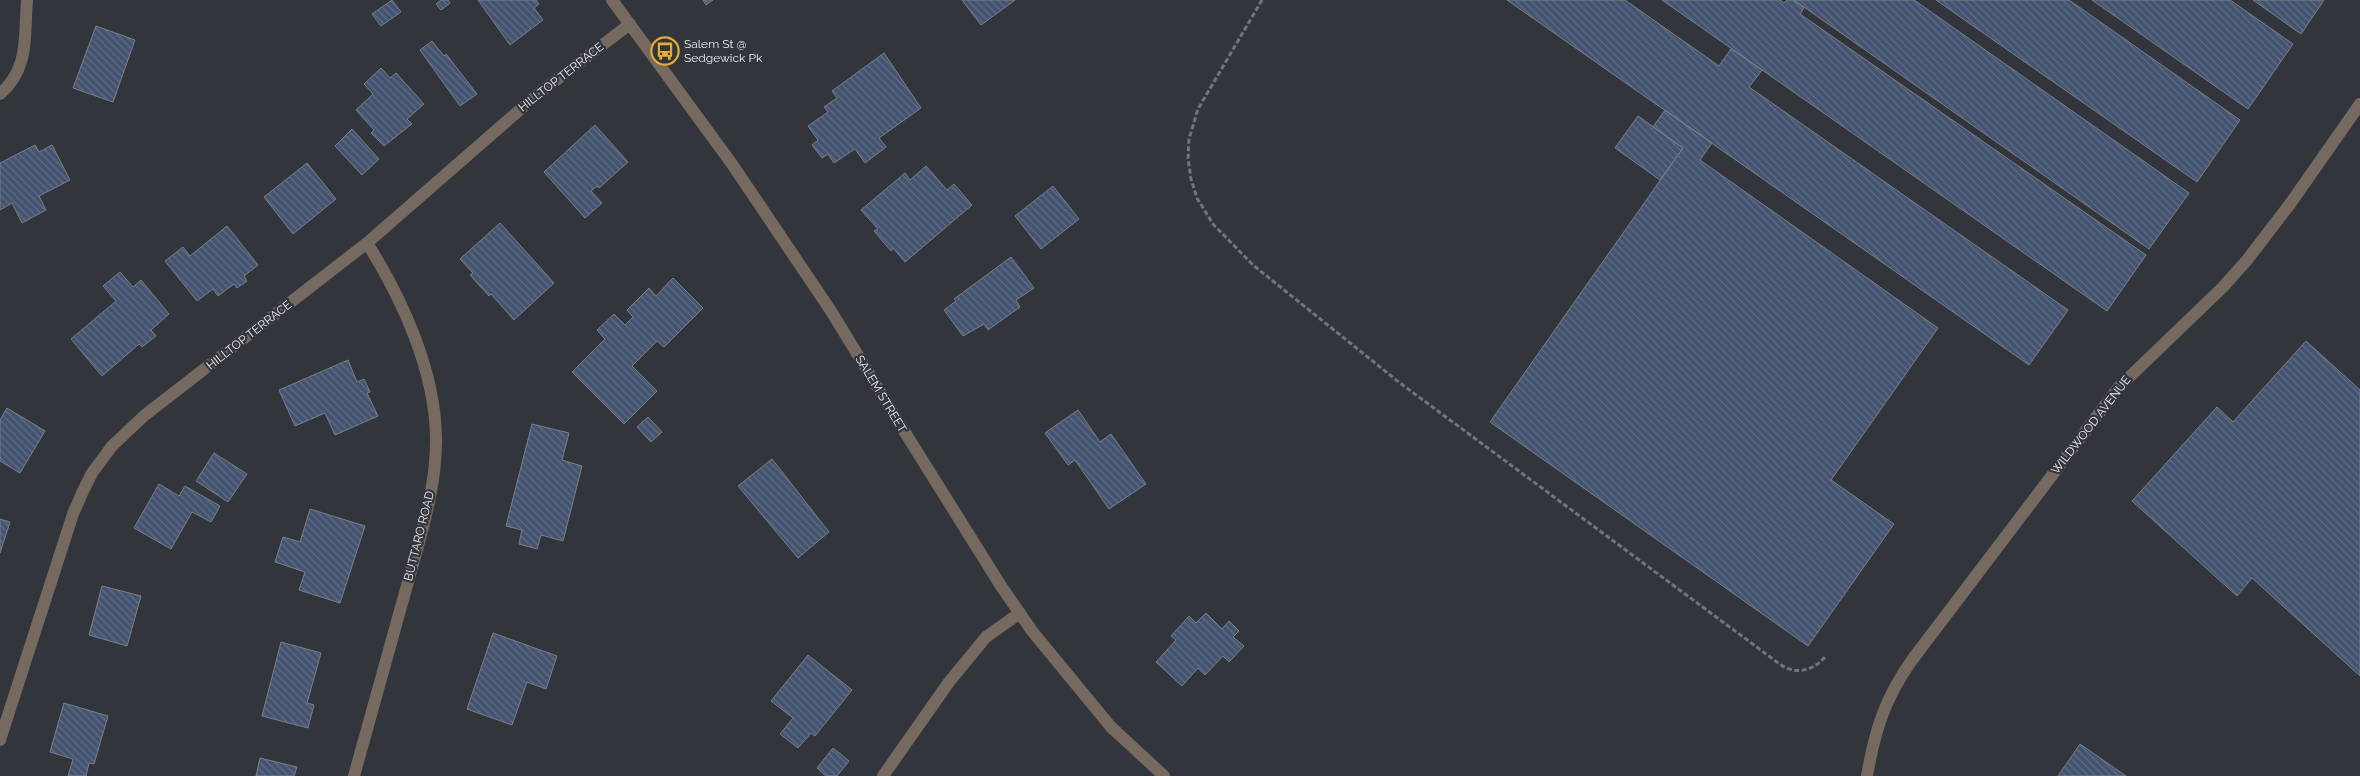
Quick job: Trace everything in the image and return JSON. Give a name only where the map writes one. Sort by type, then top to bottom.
[{"type":"street","points":[[0,94],[14,81],[20,65],[27,0]]},
{"type":"street","name":"SALEM STREET","points":[[612,0],[732,164],[831,311],[901,426],[1020,612],[1067,676],[1110,727],[1164,776]]},
{"type":"street","name":"HILLTOP TERRACE","points":[[0,740],[73,514],[92,473],[122,436],[145,415],[367,243],[538,94],[630,24]]},
{"type":"street","name":"WILDWOOD AVENUE","points":[[1867,776],[1873,742],[1883,710],[1898,680],[1912,660],[2119,387],[2216,293],[2246,260],[2290,204],[2360,104]]},
{"type":"street","name":"BUTTARO ROAD","points":[[354,776],[429,506],[436,438],[433,402],[415,341],[390,279],[367,243]]},
{"type":"street","points":[[883,776],[949,682],[986,637],[1020,612]]},
{"type":"path","points":[[1262,0],[1198,109],[1189,139],[1188,158],[1191,179],[1197,198],[1213,224],[1253,265],[1400,383],[1786,669],[1800,671],[1813,667],[1825,656]]},
{"type":"building","points":[[392,0],[401,12],[381,26],[372,14]]},
{"type":"building","points":[[441,0],[448,0],[450,3],[441,10],[436,4]]},
{"type":"building","points":[[478,0],[536,0],[539,4],[534,8],[543,20],[510,45]]},
{"type":"building","points":[[703,0],[713,0],[706,5]]},
{"type":"building","points":[[962,0],[1015,0],[981,25]]},
{"type":"building","points":[[1507,0],[1625,0],[1719,66],[1731,49],[1762,70],[1749,87],[2068,310],[2029,365]]},
{"type":"building","points":[[1662,0],[1780,0],[1784,3],[1787,0],[1794,0],[1804,8],[1800,14],[2146,255],[2107,311]]},
{"type":"building","points":[[1794,0],[1914,0],[2189,193],[2149,249]]},
{"type":"building","points":[[1936,0],[2069,0],[2240,120],[2197,182]]},
{"type":"building","points":[[2092,0],[2230,0],[2293,44],[2248,109]]},
{"type":"building","points":[[2253,0],[2324,0],[2301,34]]},
{"type":"building","points":[[96,26],[135,40],[113,102],[73,88]]},
{"type":"building","points":[[432,41],[444,56],[446,54],[477,94],[460,106],[420,50]]},
{"type":"building","points":[[884,53],[921,108],[879,138],[886,147],[865,163],[855,149],[834,163],[828,154],[822,158],[812,145],[818,140],[808,126],[828,112],[824,107],[837,98],[832,91]]},
{"type":"building","points":[[381,68],[390,78],[396,73],[424,104],[407,119],[412,124],[384,146],[371,133],[374,130],[356,110],[373,94],[364,84]]},
{"type":"building","points":[[1665,110],[1712,143],[1700,160],[1938,328],[1831,480],[1894,524],[1808,646],[1490,422],[1683,148],[1653,127]]},
{"type":"building","points":[[1638,116],[1683,148],[1660,180],[1615,148]]},
{"type":"building","points":[[595,125],[628,162],[599,188],[597,186],[591,191],[602,203],[585,218],[544,172]]},
{"type":"building","points":[[352,129],[379,159],[362,175],[335,146]]},
{"type":"building","points":[[35,145],[39,152],[52,145],[70,180],[39,196],[46,210],[22,223],[12,203],[0,210],[0,163]]},
{"type":"building","points":[[307,163],[336,199],[293,234],[264,197]]},
{"type":"building","points":[[926,166],[947,190],[954,184],[972,205],[905,262],[893,248],[891,251],[874,231],[878,229],[861,210],[905,173],[910,180]]},
{"type":"building","points":[[1053,186],[1079,219],[1041,249],[1015,216]]},
{"type":"building","points":[[500,223],[554,283],[514,320],[491,294],[489,296],[470,275],[473,273],[460,259]]},
{"type":"building","points":[[227,226],[258,265],[244,276],[247,281],[237,288],[234,284],[218,296],[213,289],[197,301],[165,261],[183,247],[190,256]]},
{"type":"building","points":[[1011,257],[1034,288],[1016,300],[1020,307],[988,330],[984,324],[963,336],[944,310],[956,301],[954,299]]},
{"type":"building","points":[[120,272],[133,287],[141,280],[169,314],[151,330],[156,336],[142,347],[139,344],[102,376],[71,339],[116,301],[103,286]]},
{"type":"building","points":[[673,278],[703,308],[664,347],[657,341],[632,366],[657,391],[624,424],[572,372],[605,339],[597,330],[614,314],[625,325],[633,317],[627,310],[649,288],[656,296]]},
{"type":"building","points":[[2306,341],[2360,390],[2360,676],[2252,578],[2237,596],[2132,501],[2217,407],[2233,422]]},
{"type":"building","points":[[348,360],[357,382],[364,379],[370,392],[367,393],[378,416],[335,435],[325,413],[295,426],[279,390]]},
{"type":"building","points":[[7,408],[45,431],[20,473],[0,461],[0,420]]},
{"type":"building","points":[[1078,410],[1100,442],[1111,434],[1146,484],[1109,509],[1075,460],[1068,465],[1045,433]]},
{"type":"building","points":[[648,417],[662,432],[651,442],[637,427]]},
{"type":"building","points":[[532,424],[569,433],[562,460],[582,466],[563,541],[541,535],[537,549],[519,544],[522,530],[506,526]]},
{"type":"building","points":[[214,453],[247,474],[228,502],[196,481]]},
{"type":"building","points":[[772,459],[829,532],[798,558],[738,486]]},
{"type":"building","points":[[159,484],[179,496],[185,486],[220,506],[211,522],[192,512],[171,549],[134,528]]},
{"type":"building","points":[[310,509],[365,526],[340,603],[299,590],[305,572],[275,562],[283,537],[300,542]]},
{"type":"building","points":[[0,519],[10,522],[0,553]]},
{"type":"building","points":[[102,586],[141,596],[127,646],[89,635]]},
{"type":"building","points":[[1206,613],[1222,629],[1229,621],[1239,631],[1233,637],[1244,646],[1229,662],[1223,656],[1205,675],[1198,668],[1182,686],[1156,662],[1176,640],[1171,636],[1189,616],[1196,623]]},
{"type":"building","points":[[493,633],[557,656],[546,689],[527,682],[512,725],[467,709]]},
{"type":"building","points":[[281,642],[321,653],[307,703],[314,705],[308,728],[262,716]]},
{"type":"building","points":[[808,655],[852,690],[815,736],[811,733],[798,748],[780,734],[793,718],[771,701]]},
{"type":"building","points":[[64,703],[108,716],[94,764],[89,763],[86,776],[68,776],[73,759],[50,752]]},
{"type":"building","points":[[2080,744],[2126,776],[2058,776]]},
{"type":"building","points":[[833,748],[849,761],[837,776],[826,776],[817,768]]},
{"type":"building","points":[[260,758],[297,767],[294,776],[256,776]]},
{"type":"place","name":"Salem St @ Sedgewick Pk","points":[[665,51]]}]
